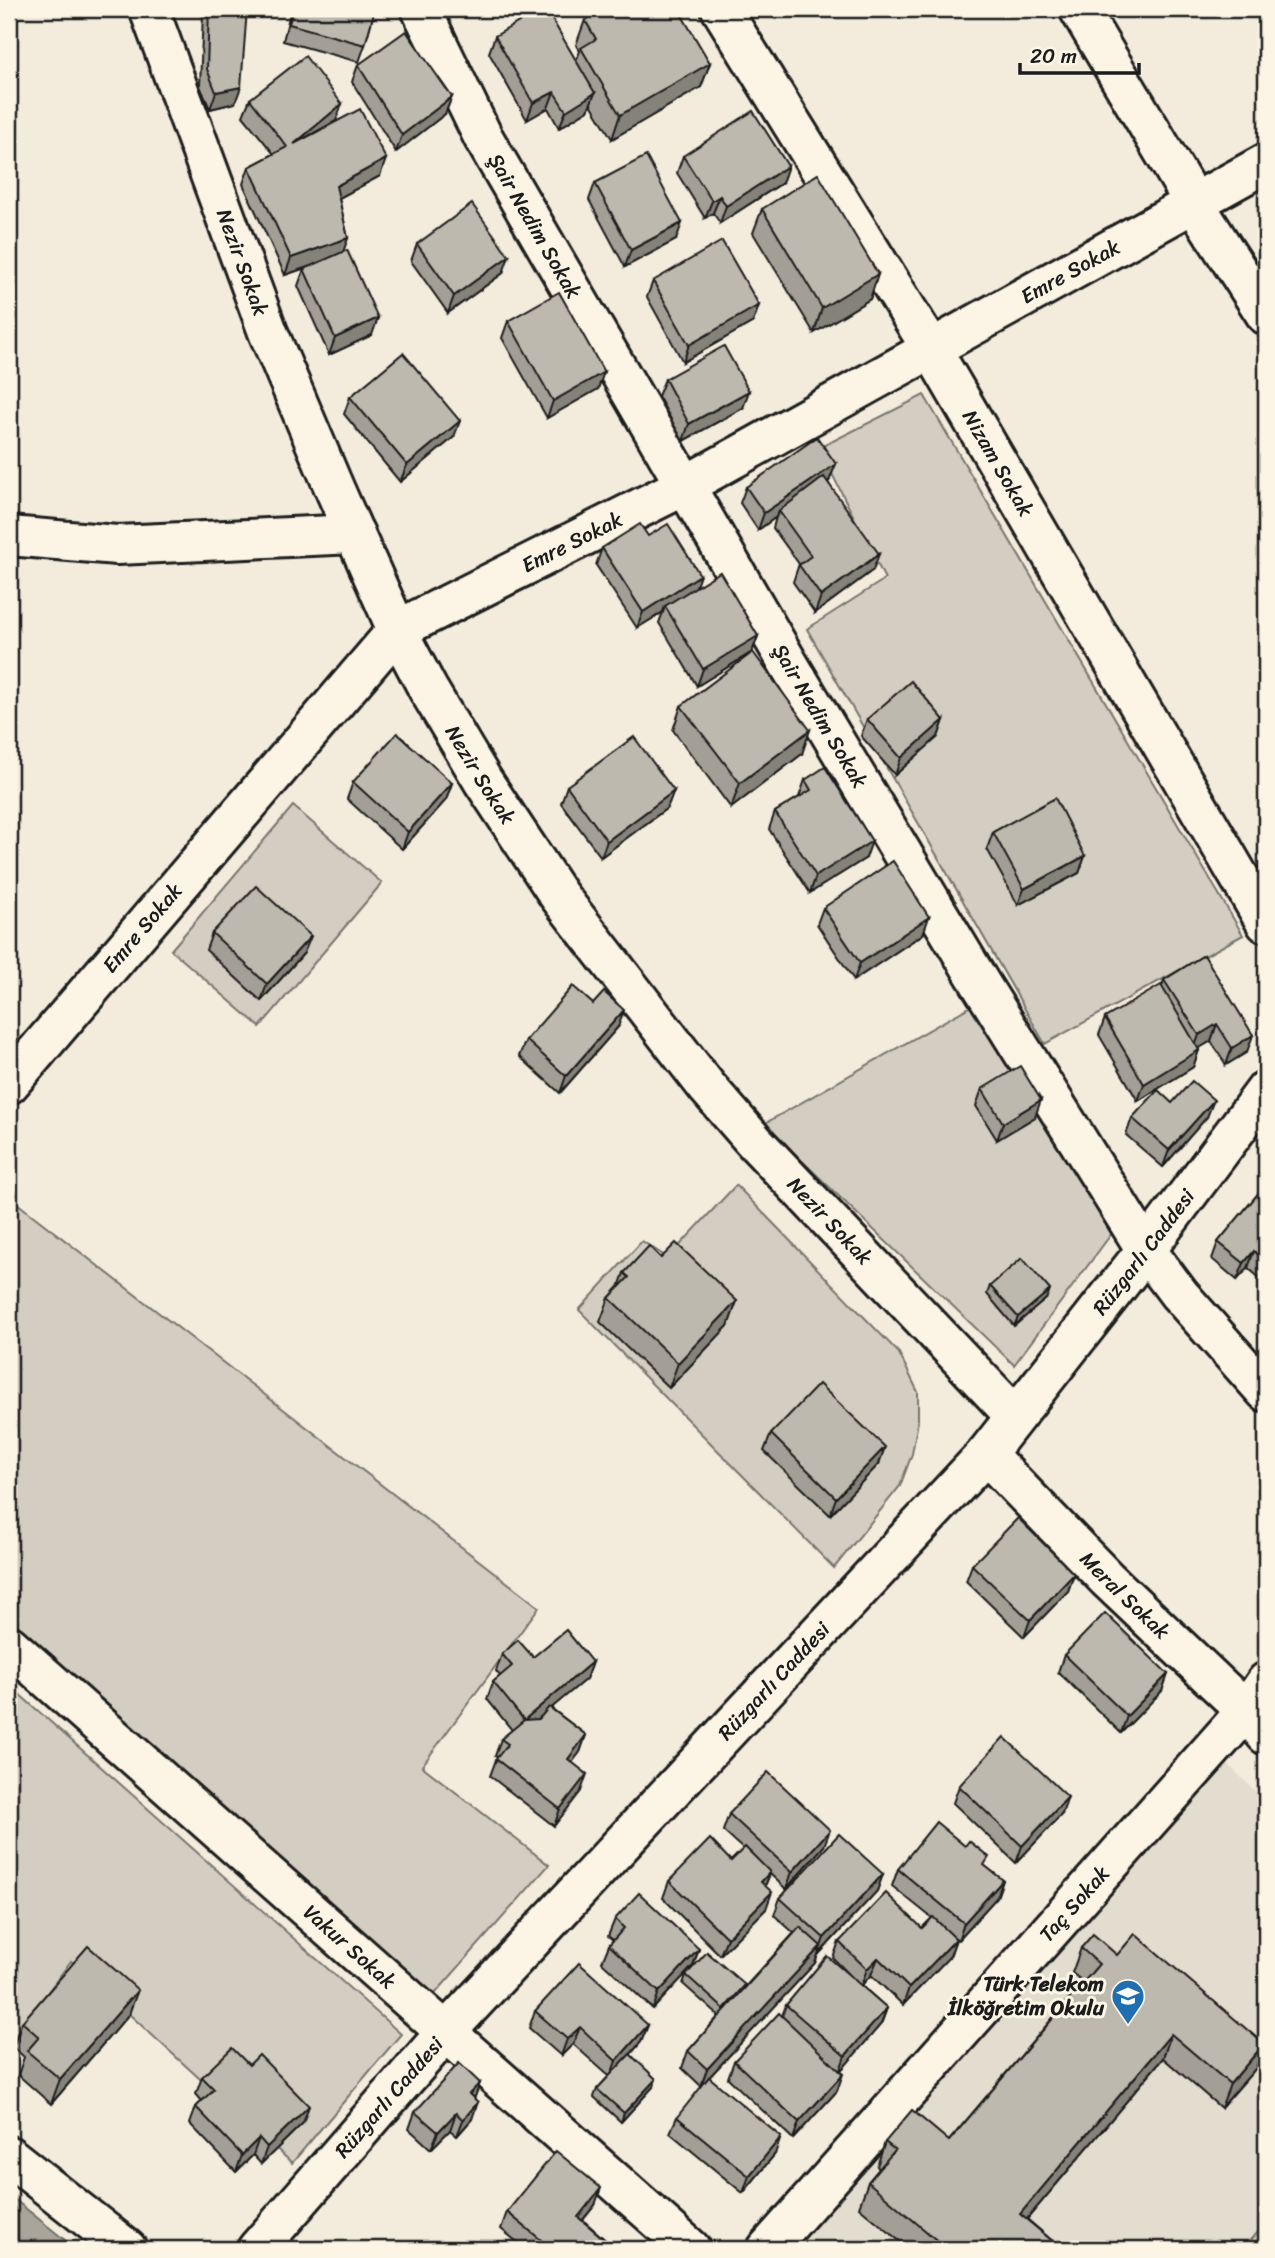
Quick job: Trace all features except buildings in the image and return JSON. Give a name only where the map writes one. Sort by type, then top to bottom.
[{"type":"street","name":"Nezir Sokak","points":[[149,9],[268,332],[355,534],[397,630],[483,780],[552,884],[674,1045],[754,1141],[1014,1415]]},
{"type":"street","name":"Şair Nedim Sokak","points":[[421,9],[483,137],[684,486],[980,983],[1146,1250],[1180,1294],[1266,1391]]},
{"type":"street","name":"Nizam Sokak","points":[[721,9],[932,350],[1266,923]]},
{"type":"street","points":[[1079,9],[1194,202],[1266,315]]},
{"type":"street","name":"Emre Sokak","points":[[9,1084],[397,630],[684,486],[1266,163]]},
{"type":"street","points":[[9,537],[117,545],[355,534]]},
{"type":"street","name":"Rüzgarlı Caddesi","points":[[257,2249],[446,2032],[986,1454],[1146,1250],[1266,1090]]},
{"type":"street","name":"Meral Sokak","points":[[986,1454],[1107,1579],[1260,1710]]},
{"type":"street","name":"Vakur Sokak","points":[[9,1646],[691,2249]]},
{"type":"street","name":"Taç Sokak","points":[[767,2249],[1260,1710]]},
{"type":"street","points":[[9,2156],[127,2249]]},
{"type":"shaded area","points":[[924,395],[1243,935],[1045,1044],[807,629],[885,579],[819,448]]},
{"type":"shaded area","points":[[293,806],[382,883],[260,1027],[171,950]]},
{"type":"shaded area","points":[[971,1006],[1112,1233],[1014,1365],[764,1124]]},
{"type":"shaded area","points":[[736,1185],[899,1353],[918,1392],[918,1421],[912,1454],[900,1486],[834,1568],[579,1310],[642,1241],[668,1258]]},
{"type":"shaded area","points":[[9,1197],[539,1607],[422,1766],[549,1865],[434,1995],[9,1621]]},
{"type":"shaded area","points":[[9,1685],[401,2034],[292,2163],[71,1961],[9,2044]]},
{"type":"shaded area","name":"Türk Telekom İlköğretim Okulu","points":[[1228,1764],[1266,1802],[1266,2249],[786,2249]]},
{"type":"shaded area","points":[[9,2195],[76,2249],[9,2249]]},
{"type":"shaded area","points":[[1266,2224],[1266,2249],[1242,2249]]},
{"type":"place","name":"Türk Telekom İlköğretim Okulu","points":[[1128,2026]]}]
